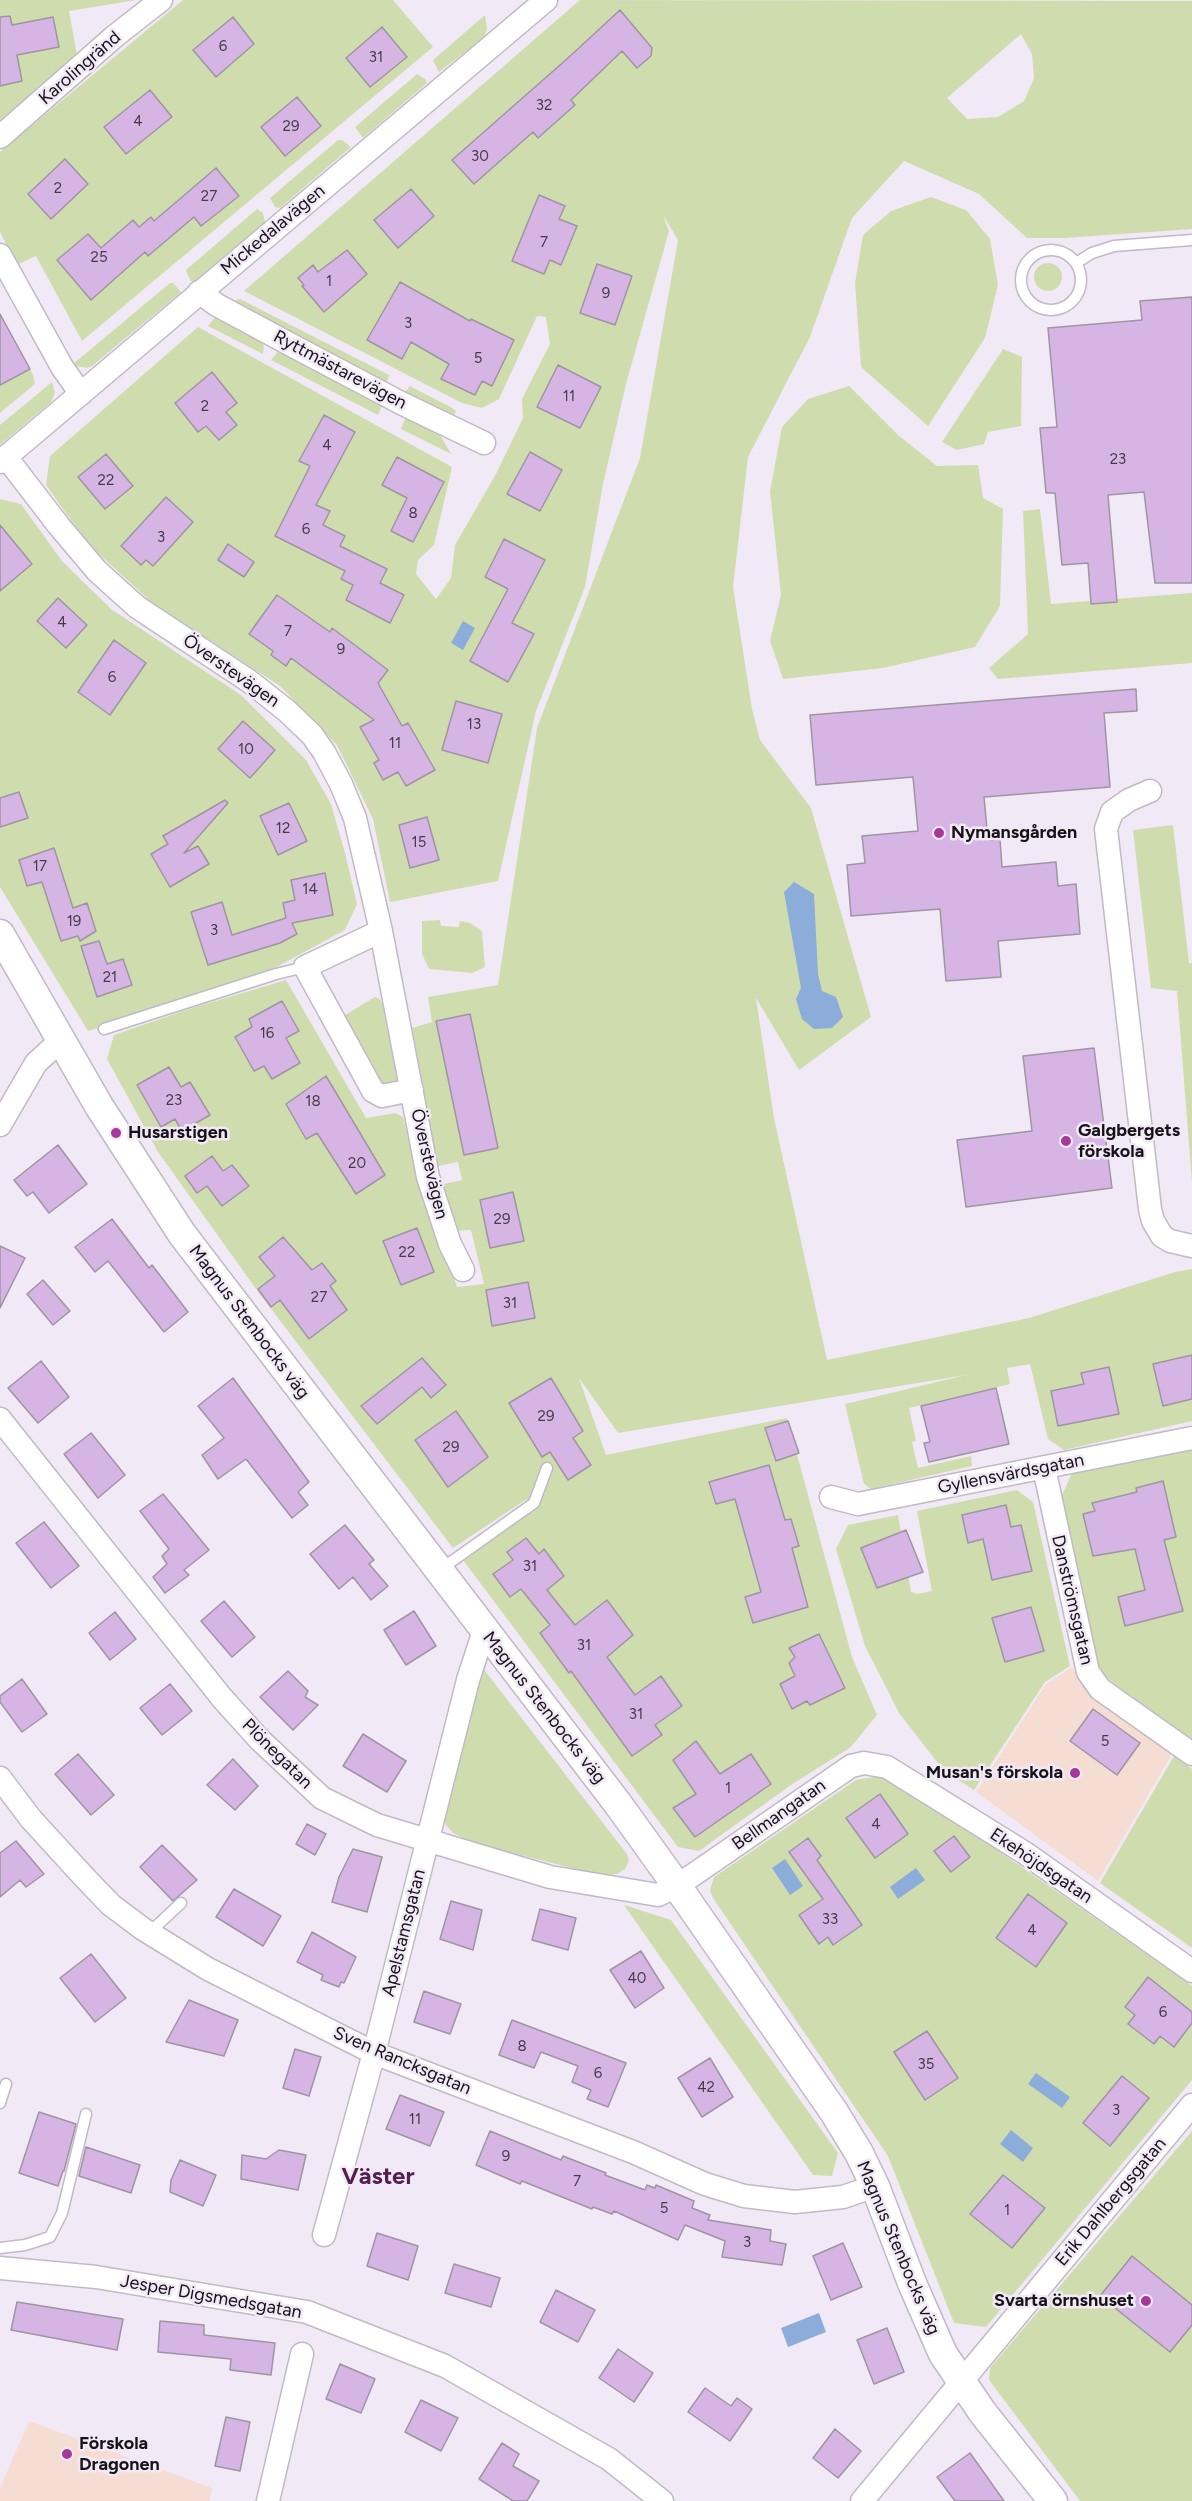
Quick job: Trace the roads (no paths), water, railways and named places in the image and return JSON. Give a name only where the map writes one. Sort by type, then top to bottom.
[{"type":"street","name":"Karolingränd","points":[[0,137],[115,36],[161,0]]},
{"type":"street","name":"Mickedalavägen","points":[[3,459],[546,0]]},
{"type":"street","points":[[0,255],[62,367],[81,394]]},
{"type":"street","name":"Ryttmästarevägen","points":[[199,292],[218,306],[372,388],[484,443]]},
{"type":"street","name":"Överstevägen","points":[[3,459],[97,571],[137,607],[249,681],[287,711],[312,735],[341,784],[355,818],[381,931],[434,1198],[450,1244],[463,1270]]},
{"type":"street","points":[[1150,791],[1129,800],[1112,812],[1106,829],[1150,1209],[1153,1221],[1162,1236],[1170,1241],[1192,1246]]},
{"type":"street","points":[[305,967],[381,931]]},
{"type":"street","name":"Magnus Stenbocks väg","points":[[0,934],[60,1041],[182,1234],[677,1886],[834,2112],[859,2153],[875,2186],[934,2335],[961,2382],[1053,2501]]},
{"type":"street","name":"Överstevägen","points":[[305,967],[373,1091],[382,1096],[412,1090]]},
{"type":"street","points":[[0,1125],[36,1063],[60,1041]]},
{"type":"street","name":"Plönegatan","points":[[0,1419],[222,1698],[283,1764],[322,1798],[377,1825],[561,1879],[658,1895],[677,1886]]},
{"type":"street","name":"Gyllensvärdsgatan","points":[[831,1497],[858,1504],[1192,1437]]},
{"type":"street","name":"Danströmsgatan","points":[[1044,1468],[1088,1672],[1100,1689],[1192,1754]]},
{"type":"street","name":"Apelstamsgatan","points":[[324,2235],[374,2053],[468,1680],[484,1630]]},
{"type":"street","name":"Bellmangatan","points":[[677,1886],[851,1766],[864,1763],[887,1767]]},
{"type":"street","name":"Ekehöjdsgatan","points":[[887,1767],[1025,1853],[1192,1971]]},
{"type":"street","name":"Sven Rancksgatan","points":[[0,1778],[31,1819],[111,1905],[149,1933],[208,1969],[374,2053],[633,2152],[705,2184],[744,2196],[795,2202],[843,2197],[875,2186]]},
{"type":"street","name":"Erik Dahlbergsgatan","points":[[862,2501],[1192,2104]]},
{"type":"street","name":"Jesper Digsmedsgatan","points":[[0,2268],[96,2277],[307,2312],[446,2366],[609,2459],[662,2501]]},
{"type":"street","points":[[268,2501],[302,2354]]},
{"type":"lane","points":[[1076,263],[1092,252],[1114,246],[1192,240]]},
{"type":"lane","points":[[1049,250],[1060,251],[1076,263],[1082,281],[1075,300],[1068,306],[1049,311],[1039,309],[1024,295],[1021,275],[1031,257],[1049,250]]},
{"type":"lane","points":[[104,1029],[276,974],[305,967]]},
{"type":"lane","points":[[439,1571],[534,1503],[547,1468]]},
{"type":"lane","points":[[149,1933],[181,1903]]},
{"type":"lane","points":[[0,2103],[6,2084]]},
{"type":"lane","points":[[0,2248],[25,2245],[50,2237],[62,2213],[86,2114]]},
{"type":"water","points":[[463,621],[475,628],[463,650],[451,643]]},
{"type":"water","points":[[794,882],[814,894],[818,974],[822,991],[836,997],[843,1017],[832,1028],[814,1029],[802,1019],[796,999],[801,988],[784,892]]},
{"type":"water","points":[[785,1859],[803,1886],[790,1895],[772,1868]]},
{"type":"water","points":[[916,1868],[925,1880],[898,1899],[890,1887]]},
{"type":"water","points":[[1036,2073],[1070,2097],[1062,2108],[1028,2084]]},
{"type":"water","points":[[1011,2130],[1033,2148],[1023,2162],[1000,2144]]},
{"type":"water","points":[[819,2313],[826,2332],[788,2347],[781,2328]]},
{"type":"place","name":"Nymansgården","points":[[939,833]]},
{"type":"place","name":"Husarstigen","points":[[116,1133]]},
{"type":"place","name":"Galgbergets förskola","points":[[1066,1141]]},
{"type":"place","name":"Musan's förskola","points":[[1075,1773]]},
{"type":"place","name":"Svarta örnshuset","points":[[1146,2301]]},
{"type":"place","name":"Förskola Dragonen","points":[[67,2454]]},
{"type":"district","name":"Väster","points":[[378,2177]]}]
